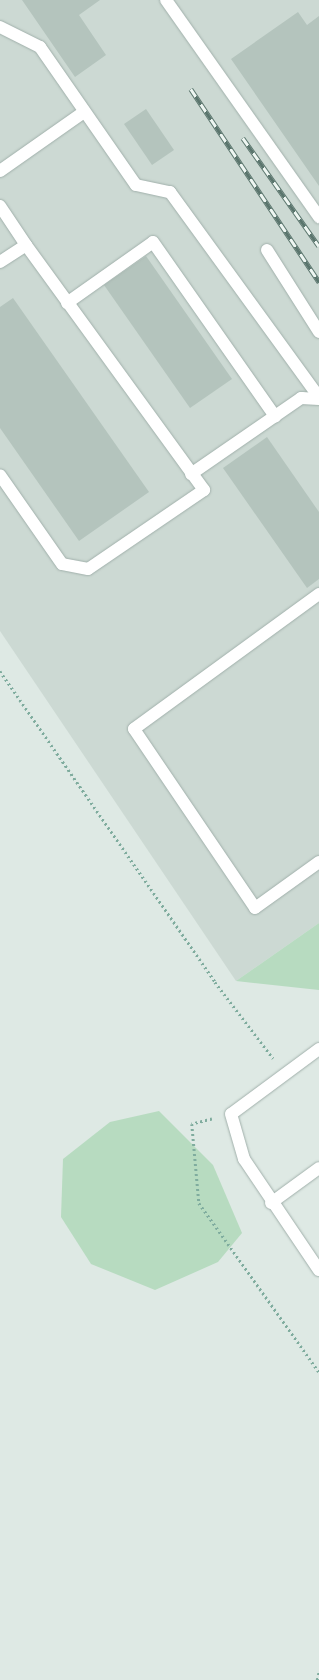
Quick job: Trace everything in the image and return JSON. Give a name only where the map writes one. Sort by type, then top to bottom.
[{"type":"street","points":[[166,0],[319,217]]},
{"type":"street","points":[[0,27],[40,47],[136,186],[170,192],[319,398]]},
{"type":"street","points":[[0,171],[84,112]]},
{"type":"street","points":[[0,206],[26,245],[204,490],[88,569],[62,564],[0,475]]},
{"type":"street","points":[[67,302],[153,242],[275,416]]},
{"type":"street","points":[[0,262],[26,245]]},
{"type":"street","points":[[267,250],[319,332]]},
{"type":"street","points":[[191,474],[301,398],[319,398]]},
{"type":"street","points":[[319,594],[134,729],[255,908],[319,862]]},
{"type":"street","points":[[319,1048],[285,1075],[231,1114],[244,1159],[271,1203],[319,1270]]},
{"type":"street","points":[[271,1203],[319,1168]]},
{"type":"path","points":[[0,671],[215,982],[285,1075]]},
{"type":"path","points":[[231,1114],[192,1124],[199,1203],[319,1372]]},
{"type":"path","points":[[317,1680],[319,1671]]},
{"type":"shaded area","points":[[0,0],[319,0],[319,923],[236,981],[0,631]]},
{"type":"green space","points":[[319,923],[319,990],[236,981]]},
{"type":"green space","points":[[159,1111],[213,1165],[242,1233],[218,1262],[155,1290],[91,1264],[61,1217],[63,1159],[110,1122]]},
{"type":"building","points":[[22,0],[100,0],[79,15],[106,55],[75,77]]},
{"type":"building","points":[[298,12],[307,25],[319,16],[319,186],[231,59]]},
{"type":"building","points":[[146,109],[174,150],[152,165],[124,124]]},
{"type":"building","points":[[146,256],[232,379],[190,408],[104,285]]},
{"type":"building","points":[[13,298],[149,492],[79,541],[0,428],[0,307]]},
{"type":"building","points":[[267,437],[319,512],[319,579],[307,588],[223,468]]},
{"type":"railway","points":[[191,89],[319,282]]},
{"type":"railway","points":[[243,138],[319,246]]}]
